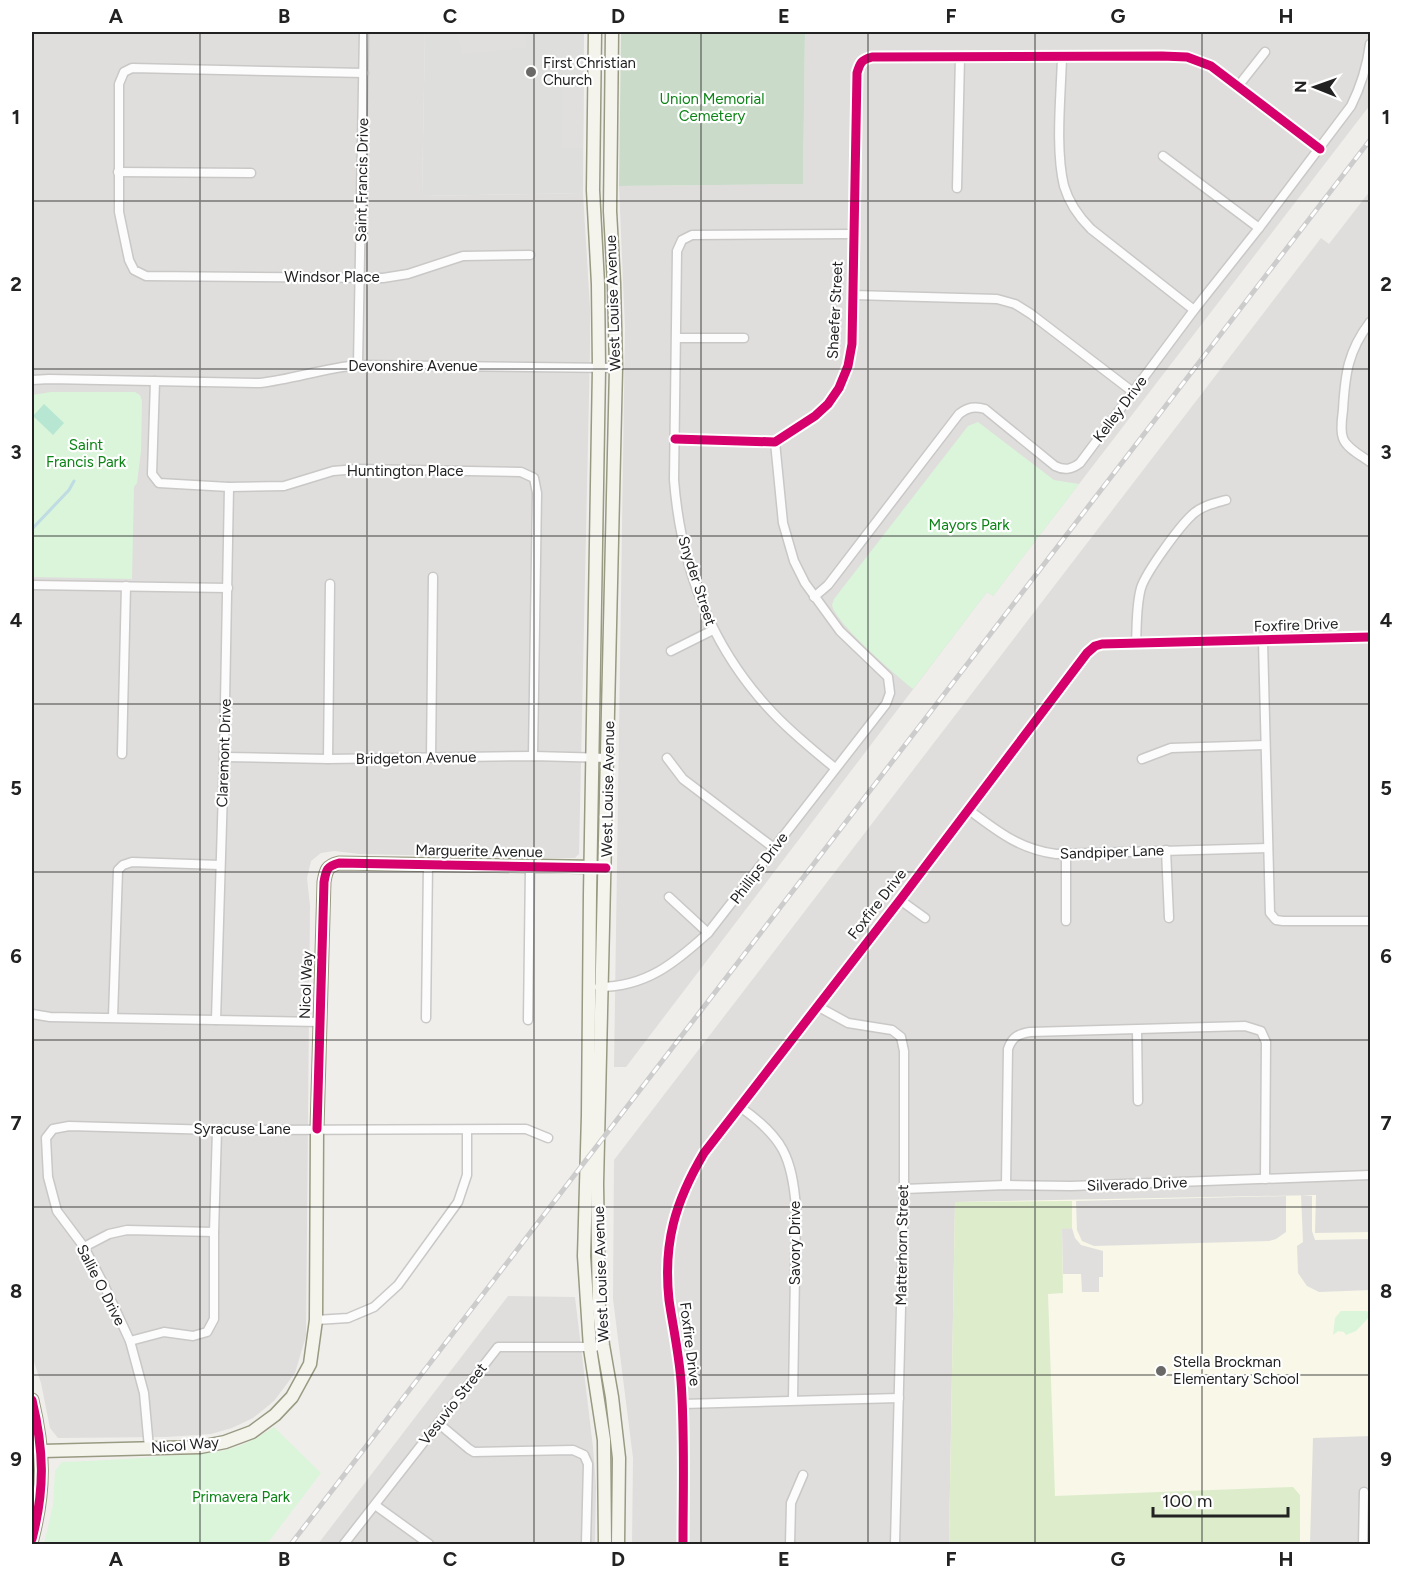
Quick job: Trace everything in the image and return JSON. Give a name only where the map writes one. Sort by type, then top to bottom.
[{"type":"main road","name":"West Louise Avenue","points":[[595,32],[593,190],[598,284],[599,368],[584,1256],[590,1348],[604,1440],[605,1545]]},
{"type":"main road","name":"West Louise Avenue","points":[[612,32],[610,211],[616,368],[597,1184],[598,1275],[603,1345],[619,1458],[618,1545]]},
{"type":"main road","name":"Marguerite Avenue","points":[[352,864],[606,868]]},
{"type":"main road","name":"Nicol Way","points":[[37,1452],[200,1447],[225,1442],[252,1432],[275,1415],[292,1397],[310,1364],[316,1320],[317,1129],[326,871],[330,865],[352,864]]},
{"type":"main road","points":[[32,1401],[40,1509],[32,1539]]},
{"type":"street","name":"Saint Francis Drive","points":[[358,365],[364,32]]},
{"type":"street","name":"Kelley Drive","points":[[814,597],[828,585],[959,414],[965,410],[977,407],[986,409],[1055,466],[1065,469],[1074,468],[1080,463],[1351,106],[1360,89],[1371,45]]},
{"type":"street","points":[[1239,85],[1265,52]]},
{"type":"street","name":"Shaefer Street","points":[[775,441],[815,416],[828,404],[839,388],[848,366],[852,344],[856,82],[860,62],[872,57],[960,57]]},
{"type":"street","points":[[957,188],[960,57],[1187,57],[1211,66],[1239,85],[1320,149]]},
{"type":"street","points":[[1062,57],[1061,167],[1071,202],[1091,229],[1194,310]]},
{"type":"street","points":[[251,173],[118,172],[121,75],[132,68],[364,73]]},
{"type":"street","points":[[1163,156],[1259,228]]},
{"type":"street","name":"Windsor Place","points":[[118,172],[119,212],[129,260],[134,270],[146,276],[360,279],[408,274],[463,256],[530,255]]},
{"type":"street","name":"Snyder Street","points":[[835,768],[795,735],[743,677],[713,630],[684,551],[676,510],[674,480],[677,251],[682,240],[692,235],[853,234]]},
{"type":"street","points":[[853,295],[997,299],[1015,304],[1133,392]]},
{"type":"street","points":[[1371,322],[1348,360],[1342,426],[1342,437],[1347,444],[1371,462]]},
{"type":"street","points":[[677,338],[744,338]]},
{"type":"street","name":"Devonshire Avenue","points":[[32,380],[260,383],[358,365],[616,368]]},
{"type":"street","name":"Huntington Place","points":[[155,381],[152,474],[153,478],[163,484],[229,487],[284,486],[333,471],[357,469],[521,472],[531,475],[536,481],[537,519],[533,756]]},
{"type":"street","points":[[675,439],[775,441],[783,523],[794,561],[814,597]]},
{"type":"street","name":"Claremont Drive","points":[[216,1020],[229,487]]},
{"type":"street","points":[[1136,644],[1138,602],[1149,570],[1192,514],[1204,507],[1226,500]]},
{"type":"street","points":[[431,758],[433,577]]},
{"type":"street","points":[[328,759],[330,584]]},
{"type":"street","points":[[32,585],[228,588]]},
{"type":"street","points":[[122,754],[126,586]]},
{"type":"street","name":"Phillips Drive","points":[[589,987],[626,984],[659,972],[679,960],[708,933],[886,704],[890,693],[890,683],[883,671],[840,632],[814,597]]},
{"type":"street","points":[[671,651],[713,630]]},
{"type":"street","name":"Foxfire Drive","points":[[682,1545],[683,1404],[667,1275],[669,1241],[676,1209],[704,1153],[1087,653],[1095,646],[1371,637]]},
{"type":"street","points":[[1263,641],[1270,913],[1276,920],[1283,921],[1371,921]]},
{"type":"street","points":[[1142,759],[1172,748],[1265,746]]},
{"type":"street","name":"Bridgeton Avenue","points":[[224,757],[328,759],[533,756],[608,758]]},
{"type":"street","points":[[667,758],[683,779],[774,848]]},
{"type":"street","name":"Sandpiper Lane","points":[[969,810],[1004,836],[1037,852],[1066,854],[1268,848]]},
{"type":"street","points":[[1166,850],[1169,918]]},
{"type":"street","points":[[1066,854],[1066,921]]},
{"type":"street","points":[[113,1017],[118,870],[123,865],[132,862],[220,865]]},
{"type":"street","points":[[426,1018],[428,865]]},
{"type":"street","points":[[528,1020],[530,867]]},
{"type":"street","points":[[669,897],[708,933]]},
{"type":"street","name":"Foxfire Drive","points":[[900,900],[924,918]]},
{"type":"street","name":"Matterhorn Street","points":[[818,1006],[848,1023],[892,1030],[901,1037],[904,1051],[904,1189],[895,1545]]},
{"type":"street","points":[[32,1014],[50,1017],[320,1022]]},
{"type":"street","points":[[1006,1185],[1008,1049],[1017,1034],[1245,1026],[1261,1031],[1266,1042],[1265,1179]]},
{"type":"street","points":[[1137,1030],[1138,1101]]},
{"type":"street","name":"Savory Drive","points":[[740,1107],[761,1121],[783,1148],[790,1162],[794,1183],[796,1208],[793,1400]]},
{"type":"street","name":"Syracuse Lane","points":[[53,1129],[69,1126],[217,1130],[526,1129],[548,1138]]},
{"type":"street","name":"Sallie O Drive","points":[[53,1129],[46,1138],[48,1177],[57,1211],[84,1248],[130,1341],[144,1393],[149,1448]]},
{"type":"street","points":[[130,1341],[164,1332],[193,1336],[207,1332],[214,1318],[217,1130]]},
{"type":"street","points":[[316,1320],[348,1318],[374,1307],[398,1285],[458,1202],[467,1175],[467,1130]]},
{"type":"street","name":"Silverado Drive","points":[[904,1189],[1006,1185],[1071,1186],[1371,1174]]},
{"type":"street","points":[[84,1248],[109,1234],[127,1230],[214,1232]]},
{"type":"street","name":"Vesuvio Street","points":[[344,1545],[498,1347],[590,1348],[603,1345]]},
{"type":"street","points":[[683,1404],[899,1398]]},
{"type":"street","points":[[438,1423],[474,1452],[578,1450],[584,1455],[588,1464],[586,1545]]},
{"type":"street","points":[[790,1545],[790,1503],[803,1475]]},
{"type":"street","points":[[1363,1545],[1364,1492]]},
{"type":"street","points":[[375,1505],[429,1545]]},
{"type":"shaded area","points":[[32,32],[425,32],[422,196],[583,193],[590,308],[590,351],[579,854],[575,858],[539,858],[360,854],[334,851],[321,853],[311,861],[307,878],[310,906],[306,1336],[295,1373],[274,1401],[253,1418],[232,1428],[211,1434],[167,1437],[58,1438],[50,1428],[41,1383],[32,1356]]},
{"type":"shaded area","points":[[425,32],[584,32],[583,193],[422,196]]},
{"type":"shaded area","points":[[458,32],[525,32],[526,48],[461,54]]},
{"type":"shaded area","points":[[805,32],[1370,32],[1370,105],[993,596],[987,592],[626,1067],[614,1067],[625,328],[619,186],[803,184]]},
{"type":"shaded area","points":[[584,73],[583,148],[561,148],[563,101],[561,76]]},
{"type":"shaded area","points":[[1370,191],[1370,1544],[632,1544],[633,1458],[613,1299],[614,1160],[1321,238],[1329,244]]},
{"type":"shaded area","points":[[1301,1195],[1312,1196],[1312,1231],[1315,1240],[1370,1239],[1370,1290],[1319,1292],[1307,1286],[1298,1273],[1297,1246],[1303,1242]]},
{"type":"shaded area","name":"Stella Brockman Elementary School","points":[[1316,1195],[1315,1233],[1370,1232],[1370,1436],[1313,1438],[1310,1544],[949,1544],[955,1202]]},
{"type":"shaded area","points":[[1286,1196],[1286,1232],[1269,1241],[1094,1246],[1082,1241],[1077,1230],[1076,1201]]},
{"type":"shaded area","points":[[1072,1228],[1075,1238],[1081,1245],[1103,1251],[1103,1277],[1099,1277],[1099,1292],[1082,1292],[1081,1274],[1063,1274],[1062,1229]]},
{"type":"shaded area","points":[[508,1296],[575,1297],[593,1447],[596,1486],[595,1544],[318,1544]]},
{"type":"green space","name":"Union Memorial Cemetery","points":[[621,32],[805,32],[803,184],[619,186]]},
{"type":"green space","name":"Saint Francis Park","points":[[51,392],[135,392],[140,395],[142,401],[141,451],[137,483],[134,487],[132,579],[32,577],[32,395]]},
{"type":"green space","points":[[44,404],[64,423],[53,435],[33,416]]},
{"type":"green space","name":"Mayors Park","points":[[978,422],[1054,480],[1079,484],[993,596],[987,592],[913,689],[855,636],[832,605],[834,599],[968,426]]},
{"type":"green space","points":[[1072,1201],[1072,1228],[1062,1230],[1063,1293],[1048,1294],[1055,1496],[1293,1487],[1300,1495],[1300,1544],[949,1544],[955,1202]]},
{"type":"green space","points":[[1341,1311],[1367,1311],[1370,1316],[1356,1331],[1346,1335],[1338,1331],[1333,1335],[1335,1318]]},
{"type":"green space","name":"Primavera Park","points":[[274,1427],[321,1473],[267,1544],[44,1544],[53,1505],[55,1471],[62,1462],[222,1451],[247,1443]]},
{"type":"waterway","points":[[32,529],[69,490],[74,481]]},
{"type":"railway","points":[[291,1544],[1370,140]]},
{"type":"cycle path","points":[[675,439],[775,442],[815,416],[828,404],[839,388],[848,366],[852,344],[857,73],[860,64],[865,59],[872,57],[1187,57],[1211,66],[1320,149]]},
{"type":"cycle path","points":[[683,1544],[681,1381],[669,1300],[668,1260],[673,1224],[679,1206],[685,1189],[704,1153],[1087,653],[1095,646],[1370,637]]},
{"type":"cycle path","points":[[317,1129],[324,882],[326,872],[330,867],[339,863],[606,868]]},
{"type":"cycle path","points":[[32,1400],[41,1453],[41,1486],[32,1539]]},
{"type":"place","name":"First Christian Church","points":[[531,72]]},
{"type":"place","name":"Stella Brockman Elementary School","points":[[1161,1371]]}]
